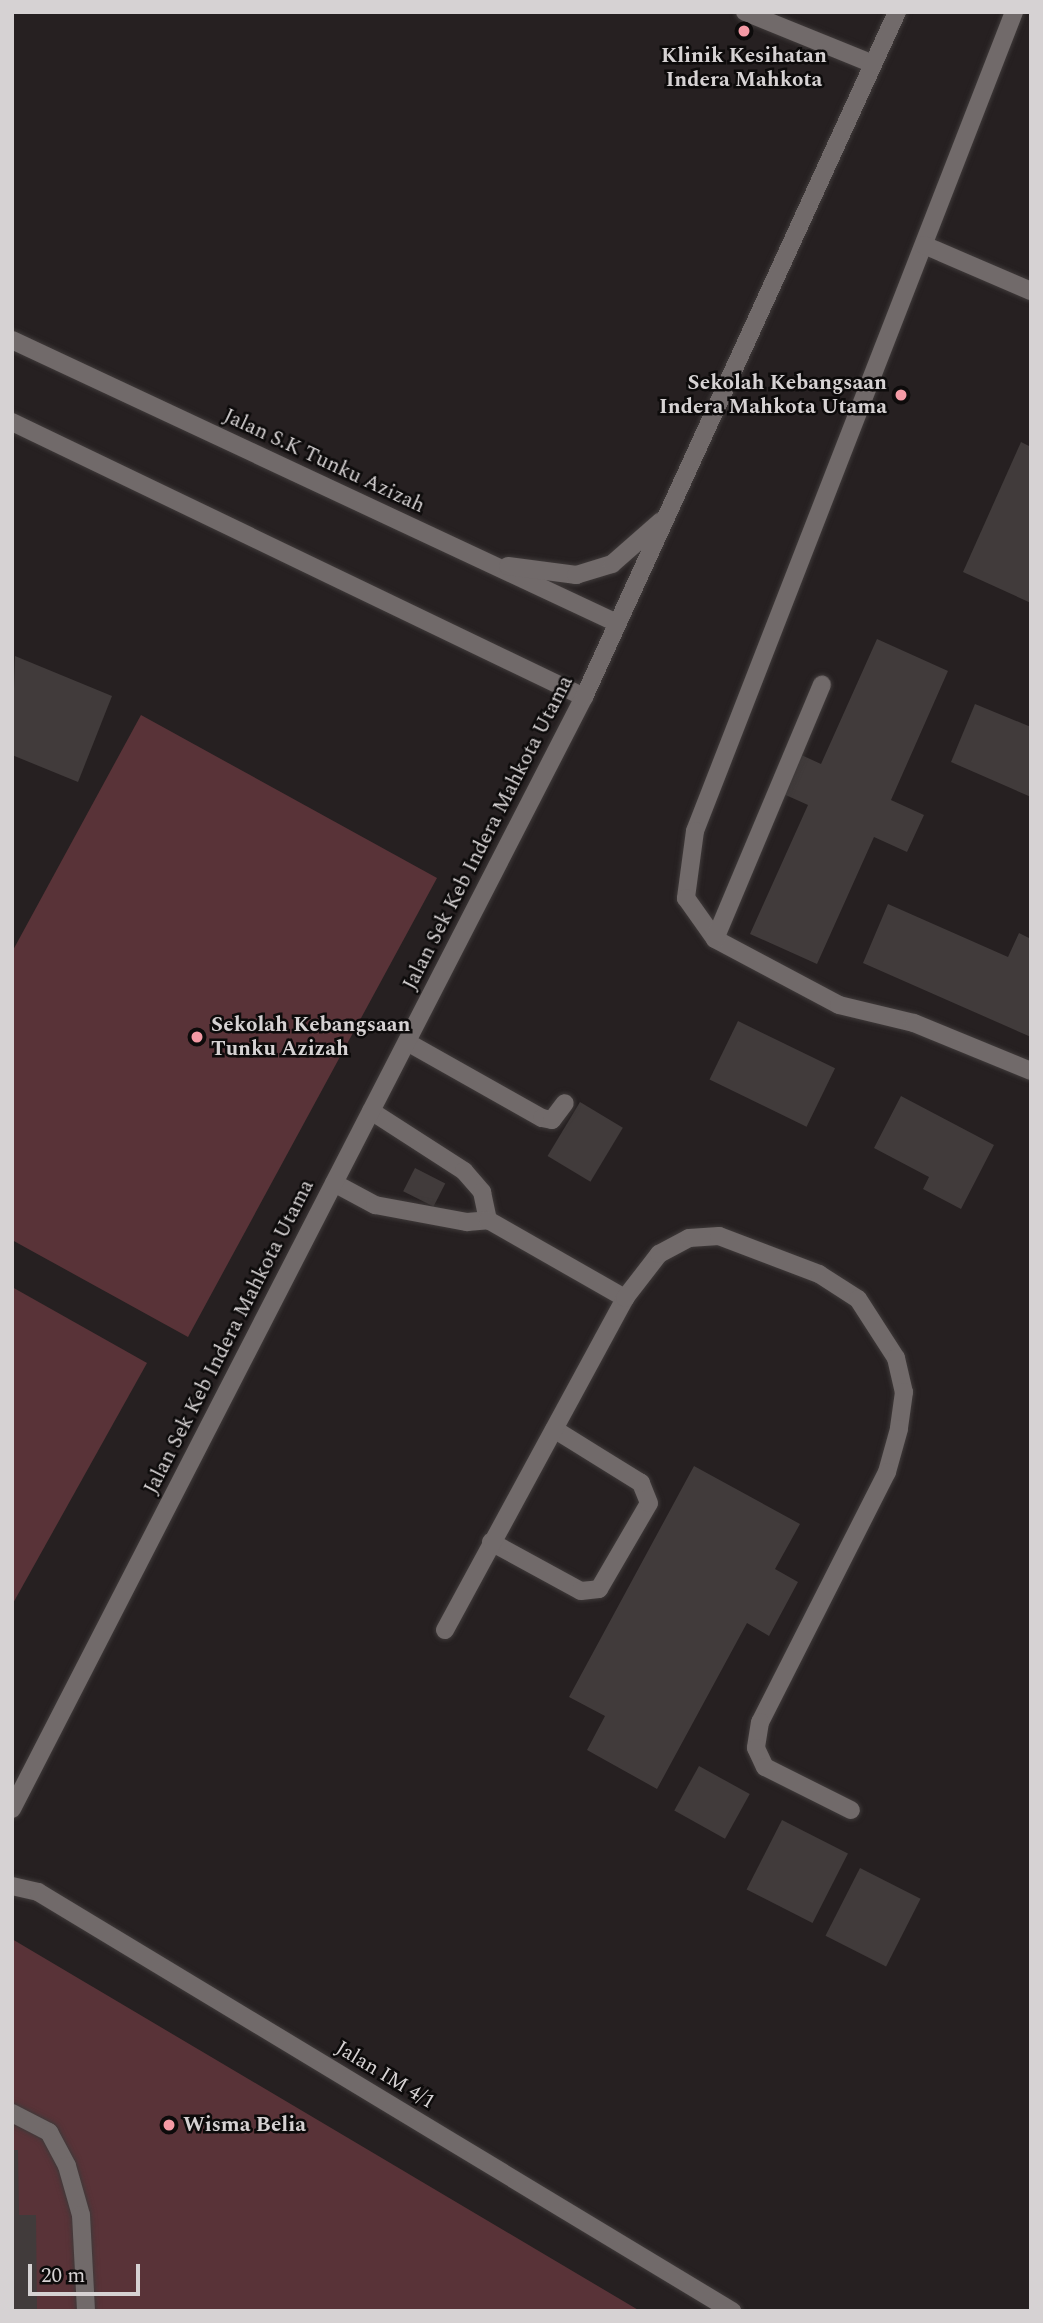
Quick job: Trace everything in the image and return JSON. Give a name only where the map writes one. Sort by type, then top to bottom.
[{"type":"street","points":[[745,12],[873,64]]},
{"type":"street","name":"Jalan Sek Keb Indera Mahkota Utama","points":[[12,1809],[584,697],[897,12]]},
{"type":"street","points":[[1014,12],[695,831],[686,898],[715,939],[839,1005],[915,1023],[1031,1071]]},
{"type":"street","points":[[924,245],[1031,290]]},
{"type":"street","name":"Jalan S.K Tunku Azizah","points":[[12,340],[617,623]]},
{"type":"street","points":[[12,422],[584,697]]},
{"type":"street","points":[[490,564],[576,575],[612,564],[666,517]]},
{"type":"street","points":[[715,939],[822,685]]},
{"type":"street","points":[[407,1042],[542,1118],[552,1119],[565,1103]]},
{"type":"street","points":[[371,1111],[464,1171],[482,1192],[488,1220]]},
{"type":"street","points":[[334,1183],[375,1205],[467,1222],[488,1220],[625,1298]]},
{"type":"street","points":[[445,1630],[625,1298],[659,1254],[689,1238],[719,1236],[819,1274],[858,1299],[896,1358],[904,1392],[887,1472],[760,1722],[756,1748],[765,1767],[851,1810]]},
{"type":"street","points":[[491,1542],[581,1591],[599,1589],[649,1503],[641,1483],[554,1429]]},
{"type":"street","name":"Jalan IM 4/1","points":[[12,1886],[38,1892],[732,2311]]},
{"type":"street","points":[[12,2113],[49,2132],[67,2166],[81,2214],[86,2311]]},
{"type":"shaded area","points":[[141,715],[437,878],[188,1337],[12,1240],[12,952]]},
{"type":"shaded area","points":[[12,1287],[147,1363],[12,1605]]},
{"type":"shaded area","name":"Wisma Belia","points":[[12,1939],[640,2311],[12,2311]]},
{"type":"building","points":[[1021,442],[1031,447],[1031,603],[963,572]]},
{"type":"building","points":[[877,639],[948,671],[891,800],[924,815],[907,852],[874,837],[817,964],[750,934],[808,805],[779,792],[797,753],[821,764]]},
{"type":"building","points":[[15,656],[112,696],[78,782],[12,755]]},
{"type":"building","points":[[975,704],[1031,727],[1031,797],[951,762]]},
{"type":"building","points":[[888,904],[1008,957],[1019,933],[1031,939],[1031,1037],[863,963]]},
{"type":"building","points":[[738,1021],[835,1068],[807,1127],[710,1079]]},
{"type":"building","points":[[901,1096],[994,1145],[961,1209],[923,1189],[929,1177],[874,1148]]},
{"type":"building","points":[[580,1102],[623,1128],[590,1182],[548,1156]]},
{"type":"building","points":[[415,1168],[445,1183],[433,1207],[403,1191]]},
{"type":"building","points":[[694,1466],[800,1524],[775,1569],[798,1582],[769,1636],[747,1623],[657,1789],[587,1750],[605,1716],[569,1697]]},
{"type":"building","points":[[699,1766],[750,1794],[725,1839],[674,1811]]},
{"type":"building","points":[[782,1820],[848,1854],[813,1923],[747,1889]]},
{"type":"building","points":[[860,1868],[921,1899],[886,1967],[825,1936]]},
{"type":"building","points":[[12,2150],[18,2150],[19,2215],[36,2215],[37,2311],[12,2311]]},
{"type":"place","name":"Klinik Kesihatan Indera Mahkota","points":[[744,31]]},
{"type":"place","name":"Sekolah Kebangsaan Indera Mahkota Utama","points":[[901,395]]},
{"type":"place","name":"Sekolah Kebangsaan Tunku Azizah","points":[[197,1037]]},
{"type":"place","name":"Wisma Belia","points":[[169,2125]]}]
